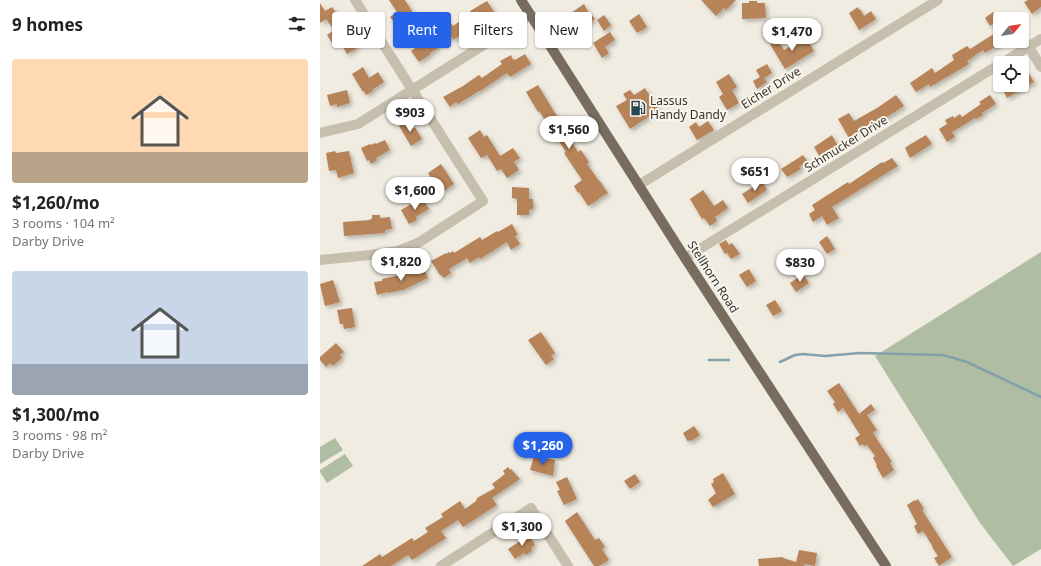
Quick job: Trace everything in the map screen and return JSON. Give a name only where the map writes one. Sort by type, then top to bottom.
[{"type":"main road","name":"Stellhorn Road","points":[[521,0],[685,258],[886,566]]},
{"type":"street","points":[[320,260],[370,255],[398,250],[418,243],[484,201],[355,0]]},
{"type":"street","name":"Eicher Drive","points":[[638,185],[938,0]]},
{"type":"street","points":[[320,133],[358,124],[531,15]]},
{"type":"street","name":"Schmucker Drive","points":[[1029,47],[1041,39]]},
{"type":"street","points":[[1029,47],[1041,67]]},
{"type":"street","name":"Schmucker Drive","points":[[1014,56],[1027,48]]},
{"type":"street","name":"Schmucker Drive","points":[[685,258],[993,69]]},
{"type":"street","points":[[441,566],[531,508],[568,566]]},
{"type":"green space","points":[[1041,252],[1041,549],[1013,566],[980,523],[875,356]]},
{"type":"green space","points":[[335,438],[343,450],[320,464],[320,447]]},
{"type":"green space","points":[[345,454],[353,466],[327,483],[320,470]]},
{"type":"building","points":[[389,0],[405,0],[412,12],[397,12]]},
{"type":"building","points":[[701,0],[736,0],[726,10],[724,8],[716,16]]},
{"type":"building","points":[[1028,0],[1041,0],[1041,7],[1032,14],[1024,2]]},
{"type":"building","points":[[487,1],[494,12],[471,12]]},
{"type":"building","points":[[749,1],[765,3],[766,18],[742,19],[742,3],[749,3]]},
{"type":"building","points":[[320,3],[325,11],[332,7],[336,12],[332,12],[332,27],[326,19],[320,23]]},
{"type":"building","points":[[584,4],[588,12],[572,12]]},
{"type":"building","points":[[858,7],[864,16],[871,11],[876,19],[859,30],[849,13]]},
{"type":"building","points":[[993,12],[993,24],[990,26],[985,18]]},
{"type":"building","points":[[639,14],[647,27],[637,33],[629,21]]},
{"type":"building","points":[[604,15],[611,25],[604,31],[597,20]]},
{"type":"building","points":[[459,22],[459,36],[453,40],[451,38],[451,23],[453,26]]},
{"type":"building","points":[[332,31],[332,43],[327,35]]},
{"type":"building","points":[[610,32],[615,40],[605,47],[609,53],[602,58],[593,43]]},
{"type":"building","points":[[993,34],[993,48],[985,53],[983,50],[967,61],[969,64],[930,87],[929,84],[916,92],[910,83],[932,68],[935,73],[954,60],[952,55],[967,46],[970,49]]},
{"type":"building","points":[[804,36],[814,51],[785,69],[770,44],[777,39],[784,50]]},
{"type":"building","points":[[344,48],[357,48],[347,54]]},
{"type":"building","points":[[415,48],[438,48],[419,62],[411,51]]},
{"type":"building","points":[[525,54],[531,64],[510,77],[507,73],[480,91],[458,104],[456,102],[450,107],[443,97],[479,75],[482,78],[502,64],[500,61],[511,55],[513,60],[515,60]]},
{"type":"building","points":[[767,64],[772,73],[764,78],[767,82],[757,89],[753,81],[760,77],[756,70]]},
{"type":"building","points":[[363,67],[369,78],[378,72],[384,82],[366,95],[352,74]]},
{"type":"building","points":[[729,74],[737,87],[732,90],[739,103],[727,110],[719,97],[723,94],[716,82]]},
{"type":"building","points":[[1029,74],[1034,82],[1029,85]]},
{"type":"building","points":[[538,85],[561,123],[563,122],[567,128],[571,135],[568,136],[578,152],[581,150],[589,162],[587,164],[608,193],[588,206],[574,186],[582,180],[564,153],[566,152],[526,92]]},
{"type":"building","name":"Lassus Handy Dandy","points":[[645,88],[659,110],[630,129],[616,106],[627,100],[623,94],[630,90],[634,95]]},
{"type":"building","points":[[347,90],[350,103],[337,107],[337,104],[330,106],[327,95]]},
{"type":"building","points":[[1004,92],[1017,92],[1007,98]]},
{"type":"building","points":[[896,95],[904,106],[849,138],[838,119],[849,113],[854,121]]},
{"type":"building","points":[[990,95],[996,104],[982,113],[983,115],[976,119],[975,118],[952,132],[955,137],[947,142],[939,129],[947,124],[945,120],[953,116],[954,118],[960,114],[962,117],[981,104],[979,102]]},
{"type":"building","points":[[408,120],[413,129],[415,127],[422,139],[411,146],[399,126]]},
{"type":"building","points":[[708,121],[714,130],[697,140],[689,127],[696,122],[699,127]]},
{"type":"building","points":[[480,130],[484,137],[487,135],[500,156],[513,148],[520,158],[514,162],[519,170],[507,178],[501,169],[497,171],[487,155],[481,158],[468,138]]},
{"type":"building","points":[[832,135],[838,146],[820,157],[814,147]]},
{"type":"building","points":[[926,135],[932,144],[910,158],[905,148]]},
{"type":"building","points":[[385,140],[390,150],[376,158],[377,160],[371,164],[369,160],[367,161],[361,148]]},
{"type":"building","points":[[335,151],[336,153],[349,151],[354,173],[338,178],[336,170],[329,171],[326,153]]},
{"type":"building","points":[[803,155],[808,162],[799,167],[801,169],[787,177],[781,169]]},
{"type":"building","points":[[892,158],[898,166],[832,207],[839,218],[827,225],[822,216],[813,222],[809,214],[815,210],[812,205],[848,182],[849,184],[882,162],[883,163]]},
{"type":"building","points":[[441,164],[454,184],[444,191],[442,188],[439,190],[428,173]]},
{"type":"building","points":[[762,181],[767,190],[748,203],[742,194]]},
{"type":"building","points":[[512,187],[529,188],[529,199],[533,199],[533,209],[529,210],[529,215],[517,215],[517,199],[512,198]]},
{"type":"building","points":[[703,190],[714,206],[723,200],[728,208],[715,217],[717,221],[710,226],[704,218],[702,219],[690,199]]},
{"type":"building","points":[[422,198],[429,209],[416,217],[417,220],[409,224],[401,210]]},
{"type":"building","points":[[372,215],[380,215],[380,218],[390,217],[392,229],[385,230],[385,233],[344,236],[343,222],[370,220],[372,219]]},
{"type":"building","points":[[512,224],[518,235],[515,236],[520,244],[511,250],[507,242],[480,259],[479,257],[470,263],[467,258],[449,269],[451,273],[444,278],[440,275],[431,261],[446,253],[453,251],[454,253],[480,237],[482,240]]},
{"type":"building","points":[[827,236],[835,249],[827,254],[819,242]]},
{"type":"building","points":[[726,240],[729,245],[732,243],[740,254],[731,259],[727,253],[725,254],[719,244]]},
{"type":"building","points":[[423,267],[428,278],[403,290],[377,295],[374,282],[405,274],[404,272],[411,269],[412,271]]},
{"type":"building","points":[[749,269],[756,281],[747,287],[739,275]]},
{"type":"building","points":[[803,274],[809,283],[796,292],[790,283]]},
{"type":"building","points":[[333,280],[340,302],[325,306],[320,284]]},
{"type":"building","points":[[775,300],[782,311],[773,316],[766,305]]},
{"type":"building","points":[[352,308],[355,327],[344,329],[343,324],[340,324],[337,310]]},
{"type":"building","points":[[541,332],[555,353],[551,356],[554,359],[546,365],[528,340]]},
{"type":"building","points":[[336,343],[344,352],[340,355],[342,358],[333,366],[330,363],[326,367],[320,360],[320,357]]},
{"type":"building","points":[[839,383],[859,414],[871,404],[875,410],[867,415],[877,430],[873,433],[892,462],[890,463],[894,470],[883,478],[873,458],[875,456],[867,445],[864,446],[863,444],[860,446],[855,438],[860,435],[843,408],[838,412],[833,404],[835,402],[827,391]]},
{"type":"building","points":[[694,426],[700,435],[691,441],[689,440],[688,442],[683,433]]},
{"type":"building","points":[[534,456],[555,460],[553,476],[530,470]]},
{"type":"building","points":[[508,467],[520,479],[492,498],[497,505],[463,527],[458,520],[441,531],[446,538],[412,560],[408,555],[391,566],[362,566],[380,554],[382,557],[412,538],[414,541],[428,532],[425,528],[443,517],[441,514],[460,501],[465,509],[476,501],[477,498],[495,488],[492,484],[505,474],[503,471]]},
{"type":"building","points":[[723,473],[735,494],[713,507],[708,500],[716,493],[711,484],[714,482],[713,479]]},
{"type":"building","points":[[635,474],[640,482],[630,489],[624,481]]},
{"type":"building","points":[[567,477],[577,499],[564,505],[557,491],[560,490],[556,482]]},
{"type":"building","points":[[918,499],[924,509],[922,510],[952,557],[939,566],[934,558],[938,556],[923,531],[918,534],[914,526],[917,524],[907,505]]},
{"type":"building","points":[[577,512],[595,540],[599,538],[605,547],[602,549],[609,560],[599,566],[594,566],[565,521]]},
{"type":"building","points":[[529,535],[535,545],[531,548],[532,551],[526,555],[524,553],[515,559],[508,549]]},
{"type":"building","points":[[799,550],[817,553],[815,566],[804,564],[804,566],[759,566],[758,559],[783,557],[796,562]]},
{"type":"waterway","points":[[780,362],[795,355],[803,354],[825,356],[860,353],[942,355],[967,362],[1041,397]]},
{"type":"waterway","points":[[709,360],[729,360]]},
{"type":"place","name":"Lassus Handy Dandy","points":[[638,108]]}]
